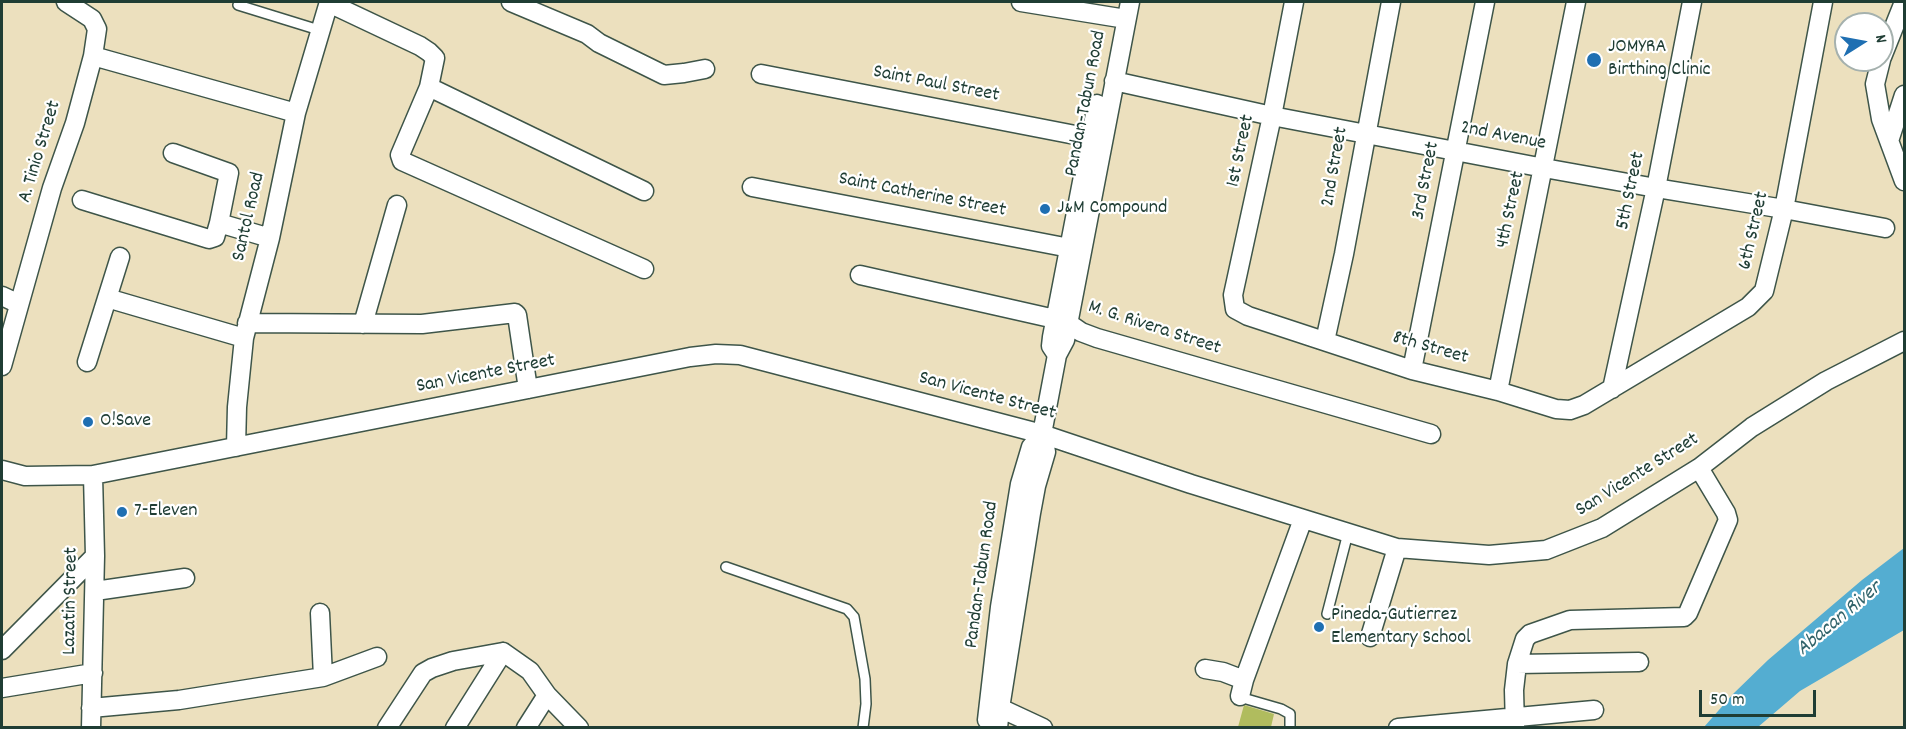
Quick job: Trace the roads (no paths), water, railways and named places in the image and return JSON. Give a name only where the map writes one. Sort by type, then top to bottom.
[{"type":"street","name":"A. Tinio Street","points":[[2,366],[93,56],[97,28],[92,19],[66,2]]},
{"type":"street","points":[[329,2],[429,52],[435,58],[429,87],[400,154],[402,161],[644,269]]},
{"type":"street","name":"Santol Road","points":[[236,447],[237,407],[246,331],[270,238],[296,113],[329,2]]},
{"type":"street","points":[[511,2],[587,34],[599,43],[664,75],[684,74],[705,69]]},
{"type":"street","points":[[1021,2],[1122,10]]},
{"type":"street","name":"1st Street","points":[[1235,309],[1233,295],[1294,2]]},
{"type":"street","name":"2nd Street","points":[[1325,341],[1344,254],[1391,2]]},
{"type":"street","name":"3rd Street","points":[[1412,370],[1485,2]]},
{"type":"street","name":"4th Street","points":[[1498,391],[1576,2]]},
{"type":"street","name":"5th Street","points":[[1612,389],[1656,189],[1692,2]]},
{"type":"street","name":"6th Street","points":[[1612,389],[1748,307],[1764,291],[1784,209],[1823,2]]},
{"type":"street","points":[[1894,27],[1904,2]]},
{"type":"street","name":"Pandan-Tabun Road","points":[[1097,139],[1114,81],[1122,10]]},
{"type":"street","name":"Pandan-Tabun Road","points":[[987,728],[994,707],[1028,485],[1031,447],[1042,434],[1056,355],[1064,344],[1062,321],[1122,10]]},
{"type":"street","points":[[93,56],[296,113]]},
{"type":"street","points":[[1878,72],[1875,84],[1881,119],[1905,181]]},
{"type":"street","name":"Saint Paul Street","points":[[761,74],[1097,139]]},
{"type":"street","name":"2nd Avenue","points":[[1114,81],[1272,116],[1544,168],[1885,228]]},
{"type":"street","points":[[429,87],[644,191]]},
{"type":"street","points":[[1890,138],[1905,95]]},
{"type":"street","points":[[82,200],[210,239],[215,237],[229,173],[173,153]]},
{"type":"street","name":"Saint Catherine Street","points":[[752,187],[1076,249]]},
{"type":"street","points":[[363,324],[397,205]]},
{"type":"street","points":[[219,223],[270,238]]},
{"type":"street","points":[[87,362],[120,256]]},
{"type":"street","name":"M. G. Rivera Street","points":[[860,274],[1062,321],[1097,338],[1431,434]]},
{"type":"street","points":[[2,296],[19,304]]},
{"type":"street","points":[[107,298],[246,331],[363,324],[422,324],[515,313],[528,389]]},
{"type":"street","name":"8th Street","points":[[1235,309],[1248,316],[1412,370],[1498,391],[1556,409],[1570,410],[1612,389]]},
{"type":"street","name":"San Vicente Street","points":[[2,470],[25,476],[93,475],[690,357],[716,354],[740,355],[1042,434],[1191,484],[1397,548],[1489,555],[1546,550],[1602,528],[1699,468],[1752,427],[1826,381],[1905,341]]},
{"type":"street","points":[[1515,723],[1514,690],[1517,664],[1525,639],[1530,634],[1570,620],[1684,617],[1688,613],[1728,520],[1699,468]]},
{"type":"street","name":"Lazatin Street","points":[[91,728],[95,591],[93,475]]},
{"type":"street","points":[[1205,669],[1223,672],[1242,688],[1303,519]]},
{"type":"street","points":[[1370,637],[1397,548]]},
{"type":"street","points":[[2,650],[95,556]]},
{"type":"street","points":[[95,591],[185,579]]},
{"type":"street","points":[[320,613],[323,677]]},
{"type":"street","points":[[455,728],[503,652]]},
{"type":"street","points":[[387,728],[423,674],[432,668],[453,661],[503,652],[530,671],[547,695],[579,728]]},
{"type":"street","points":[[92,708],[179,700],[323,677],[377,657]]},
{"type":"street","points":[[1517,664],[1639,662]]},
{"type":"street","points":[[2,688],[93,673]]},
{"type":"street","points":[[526,728],[547,695]]},
{"type":"street","points":[[994,707],[1043,728]]},
{"type":"street","name":"Pandan-Tabun Road","points":[[994,707],[998,728]]},
{"type":"street","points":[[1398,728],[1515,723],[1594,710]]},
{"type":"lane","points":[[238,5],[320,30]]},
{"type":"lane","points":[[1327,614],[1348,533]]},
{"type":"lane","points":[[726,567],[847,609],[854,617],[865,680],[866,704],[863,728]]},
{"type":"lane","points":[[1242,688],[1243,698],[1281,709],[1290,714],[1290,728]]},
{"type":"water","name":"Abacan River","points":[[1904,548],[1904,630],[1800,691],[1758,727],[1704,727],[1733,694],[1768,660],[1862,580]]},
{"type":"place","name":"JOMYRA Birthing Clinic","points":[[1594,60]]},
{"type":"place","name":"J&M Compound","points":[[1045,209]]},
{"type":"place","name":"O!Save","points":[[88,422]]},
{"type":"place","name":"7-Eleven","points":[[122,512]]},
{"type":"place","name":"Pineda-Gutierrez Elementary School","points":[[1319,627]]}]
